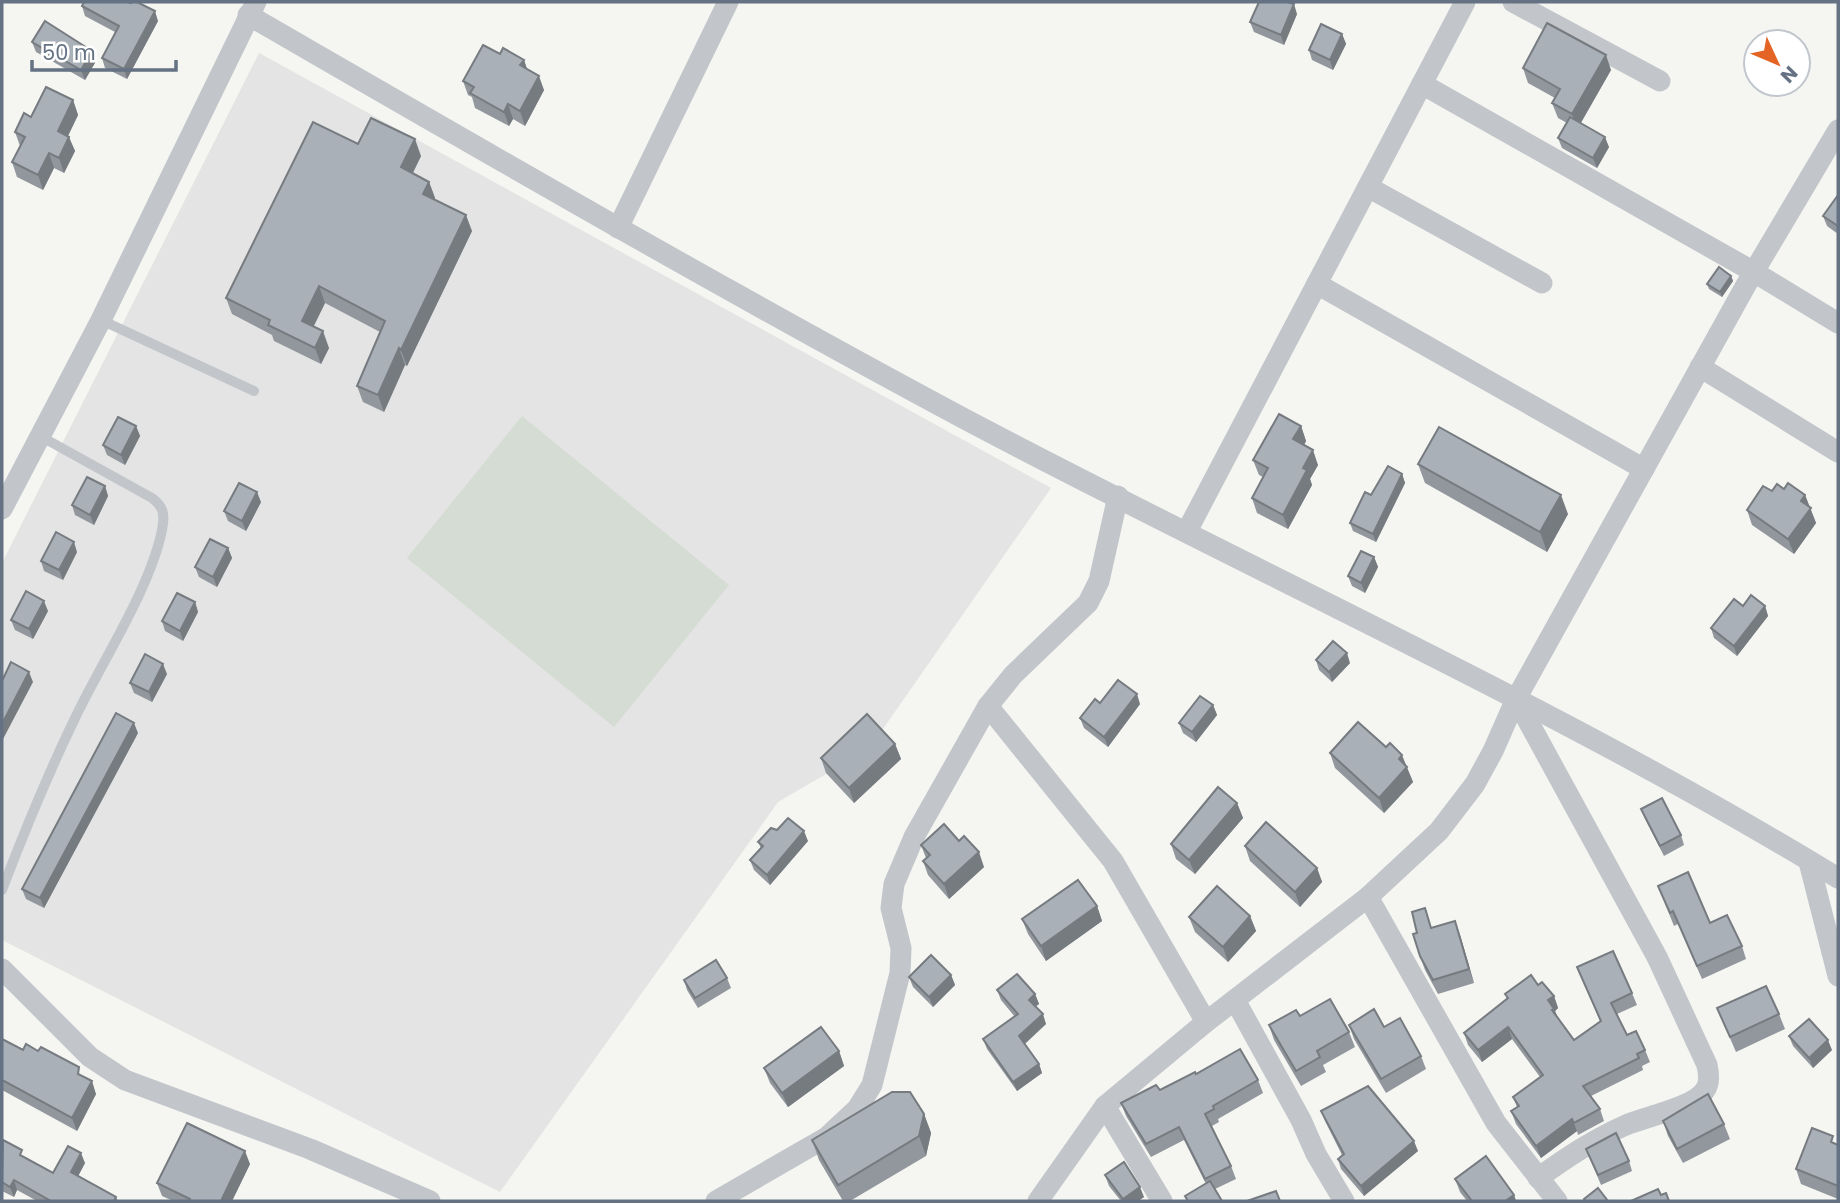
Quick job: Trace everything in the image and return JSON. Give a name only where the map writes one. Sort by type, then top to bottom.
[{"type":"street","points":[[618,228],[728,2]]},
{"type":"street","points":[[1186,531],[1465,2]]},
{"type":"street","points":[[1513,2],[1660,81]]},
{"type":"street","points":[[2,509],[101,320],[252,9],[618,228],[963,417],[1516,699],[1763,831],[1838,878]]},
{"type":"street","points":[[1422,84],[1754,272],[1838,323]]},
{"type":"street","points":[[1038,1201],[1105,1106],[1206,1022],[1368,897],[1439,831],[1475,784],[1516,699],[1700,367],[1838,130]]},
{"type":"street","points":[[1368,187],[1542,283]]},
{"type":"street","points":[[1317,284],[1644,469]]},
{"type":"street","points":[[1700,367],[1838,452]]},
{"type":"street","points":[[716,1201],[827,1137],[857,1109],[872,1085],[900,973],[901,948],[891,908],[894,884],[914,837],[988,706],[1013,675],[1087,603],[1099,581],[1118,496]]},
{"type":"street","points":[[1516,699],[1657,957],[1707,1065],[1710,1079],[1697,1099],[1623,1126],[1581,1147],[1538,1178]]},
{"type":"street","points":[[988,706],[1113,861],[1206,1022]]},
{"type":"street","points":[[1809,862],[1838,976]]},
{"type":"street","points":[[1368,897],[1496,1123],[1557,1201]]},
{"type":"street","points":[[2,969],[90,1057],[125,1080],[310,1149],[430,1201]]},
{"type":"street","points":[[1235,1000],[1301,1120],[1316,1154],[1344,1201]]},
{"type":"street","points":[[1105,1106],[1162,1201]]},
{"type":"lane","points":[[101,320],[254,391]]},
{"type":"lane","points":[[2,890],[22,836],[81,706],[150,570],[164,520],[164,511],[152,498],[40,436]]},
{"type":"shaded area","points":[[259,53],[1051,488],[869,749],[778,802],[500,1192],[2,940],[2,563]]},
{"type":"shaded area","points":[[522,416],[729,585],[614,727],[407,558]]},
{"type":"building","points":[[84,2],[137,2],[155,11],[124,69],[102,58],[119,26],[82,6]]},
{"type":"building","points":[[1259,2],[1294,4],[1281,35],[1250,22]]},
{"type":"building","points":[[45,21],[92,51],[81,70],[32,42]]},
{"type":"building","points":[[1547,23],[1606,55],[1572,114],[1552,103],[1560,89],[1523,68]]},
{"type":"building","points":[[1321,24],[1342,34],[1330,60],[1309,50]]},
{"type":"building","points":[[483,45],[500,54],[503,48],[524,60],[520,65],[539,76],[520,111],[508,104],[504,112],[470,93],[474,87],[463,81]]},
{"type":"building","points":[[46,87],[73,100],[58,131],[69,137],[59,158],[49,153],[38,175],[12,162],[25,137],[15,132],[24,113],[31,117]]},
{"type":"building","points":[[1570,117],[1605,137],[1593,158],[1558,138]]},
{"type":"building","points":[[371,118],[415,139],[401,167],[429,182],[423,194],[466,215],[378,395],[357,386],[385,321],[319,286],[302,321],[323,331],[315,348],[268,325],[270,320],[226,298],[313,122],[358,144]]},
{"type":"building","points":[[1838,195],[1838,226],[1823,216]]},
{"type":"building","points":[[1719,267],[1731,276],[1720,292],[1707,284]]},
{"type":"building","points":[[1279,414],[1301,426],[1293,439],[1313,450],[1303,468],[1307,470],[1283,515],[1252,498],[1268,468],[1253,460]]},
{"type":"building","points":[[118,417],[136,426],[121,455],[103,445]]},
{"type":"building","points":[[1439,427],[1561,495],[1540,532],[1418,464]]},
{"type":"building","points":[[1388,466],[1402,474],[1373,534],[1350,523],[1365,492],[1371,495]]},
{"type":"building","points":[[87,477],[105,486],[90,515],[72,505]]},
{"type":"building","points":[[239,483],[257,492],[242,521],[224,511]]},
{"type":"building","points":[[1788,483],[1805,495],[1801,501],[1811,508],[1788,539],[1747,510],[1763,486],[1772,491],[1777,484],[1784,489]]},
{"type":"building","points":[[56,532],[74,542],[59,570],[41,561]]},
{"type":"building","points":[[210,539],[228,548],[213,577],[195,567]]},
{"type":"building","points":[[1361,551],[1374,557],[1361,583],[1348,576]]},
{"type":"building","points":[[26,591],[44,601],[29,629],[11,620]]},
{"type":"building","points":[[177,593],[195,602],[180,631],[162,621]]},
{"type":"building","points":[[1751,595],[1765,606],[1734,646],[1711,628],[1734,599],[1743,606]]},
{"type":"building","points":[[1333,641],[1347,653],[1329,672],[1316,660]]},
{"type":"building","points":[[145,654],[163,664],[149,692],[130,683]]},
{"type":"building","points":[[11,662],[29,672],[2,724],[2,681]]},
{"type":"building","points":[[1118,680],[1137,694],[1104,737],[1080,718],[1095,699],[1100,703]]},
{"type":"building","points":[[1200,696],[1213,705],[1192,732],[1179,723]]},
{"type":"building","points":[[116,713],[134,723],[40,898],[22,889]]},
{"type":"building","points":[[867,714],[895,744],[849,788],[821,758]]},
{"type":"building","points":[[1358,722],[1386,747],[1390,743],[1402,755],[1399,759],[1407,767],[1379,798],[1330,753]]},
{"type":"building","points":[[1218,787],[1237,803],[1189,860],[1171,844]]},
{"type":"building","points":[[1662,798],[1681,835],[1660,846],[1641,809]]},
{"type":"building","points":[[788,818],[804,831],[767,875],[750,860],[763,846],[758,842],[771,828],[777,830]]},
{"type":"building","points":[[1266,822],[1317,868],[1295,892],[1245,846]]},
{"type":"building","points":[[944,824],[959,841],[964,836],[979,852],[944,884],[923,861],[930,855],[921,845]]},
{"type":"building","points":[[1688,872],[1710,923],[1727,915],[1742,946],[1697,966],[1673,911],[1670,913],[1658,886]]},
{"type":"building","points":[[1078,880],[1097,906],[1041,946],[1022,919]]},
{"type":"building","points":[[1217,886],[1250,916],[1223,947],[1189,917]]},
{"type":"building","points":[[1425,908],[1431,928],[1455,921],[1469,969],[1433,980],[1420,956],[1413,934],[1417,933],[1412,912]]},
{"type":"building","points":[[1613,951],[1632,993],[1611,1003],[1627,1035],[1636,1031],[1645,1050],[1637,1054],[1639,1058],[1583,1086],[1600,1109],[1574,1123],[1572,1119],[1536,1146],[1511,1111],[1519,1106],[1513,1097],[1543,1075],[1508,1027],[1478,1050],[1464,1033],[1508,998],[1505,994],[1531,975],[1538,985],[1542,982],[1554,996],[1548,1000],[1554,1009],[1552,1010],[1574,1040],[1601,1021],[1577,967]]},
{"type":"building","points":[[931,955],[951,975],[929,997],[909,977]]},
{"type":"building","points":[[716,960],[727,978],[695,998],[684,980]]},
{"type":"building","points":[[1017,974],[1035,994],[1029,1000],[1043,1014],[1019,1036],[1039,1064],[1013,1082],[983,1039],[1018,1014],[997,990]]},
{"type":"building","points":[[1766,986],[1779,1014],[1730,1037],[1717,1008]]},
{"type":"building","points":[[1330,999],[1349,1032],[1317,1051],[1320,1057],[1296,1071],[1269,1025],[1296,1010],[1300,1016]]},
{"type":"building","points":[[1374,1009],[1384,1027],[1400,1018],[1421,1056],[1381,1079],[1349,1025]]},
{"type":"building","points":[[1809,1019],[1828,1040],[1809,1058],[1789,1036]]},
{"type":"building","points":[[821,1027],[839,1051],[782,1093],[764,1068]]},
{"type":"building","points":[[2,1039],[23,1050],[26,1044],[38,1051],[41,1047],[79,1067],[78,1074],[92,1081],[72,1118],[2,1080]]},
{"type":"building","points":[[1240,1049],[1258,1080],[1213,1106],[1214,1109],[1205,1114],[1231,1166],[1205,1179],[1179,1127],[1146,1144],[1121,1103],[1156,1085],[1160,1090],[1195,1072],[1196,1074]]},
{"type":"building","points":[[1368,1086],[1414,1141],[1361,1186],[1338,1159],[1344,1154],[1321,1111]]},
{"type":"building","points":[[892,1092],[910,1092],[924,1114],[919,1136],[838,1185],[812,1140]]},
{"type":"building","points":[[1708,1094],[1724,1124],[1677,1149],[1663,1121]]},
{"type":"building","points":[[187,1123],[245,1151],[221,1201],[189,1201],[190,1199],[157,1183]]},
{"type":"building","points":[[1812,1128],[1833,1136],[1831,1142],[1838,1145],[1838,1186],[1796,1169]]},
{"type":"building","points":[[1616,1133],[1629,1161],[1598,1175],[1586,1149]]},
{"type":"building","points":[[3,1140],[22,1150],[20,1155],[53,1173],[68,1146],[81,1153],[71,1172],[116,1197],[114,1201],[51,1201],[14,1180],[10,1187],[2,1182]]},
{"type":"building","points":[[1486,1156],[1514,1195],[1508,1201],[1472,1201],[1455,1179]]},
{"type":"building","points":[[1124,1162],[1140,1187],[1123,1199],[1105,1175]]},
{"type":"building","points":[[1210,1181],[1222,1201],[1188,1201],[1185,1196]]},
{"type":"building","points":[[1598,1188],[1608,1201],[1585,1201],[1584,1199]]},
{"type":"building","points":[[1658,1189],[1661,1195],[1666,1193],[1669,1201],[1631,1201]]},
{"type":"building","points":[[1276,1191],[1280,1201],[1247,1201]]}]
